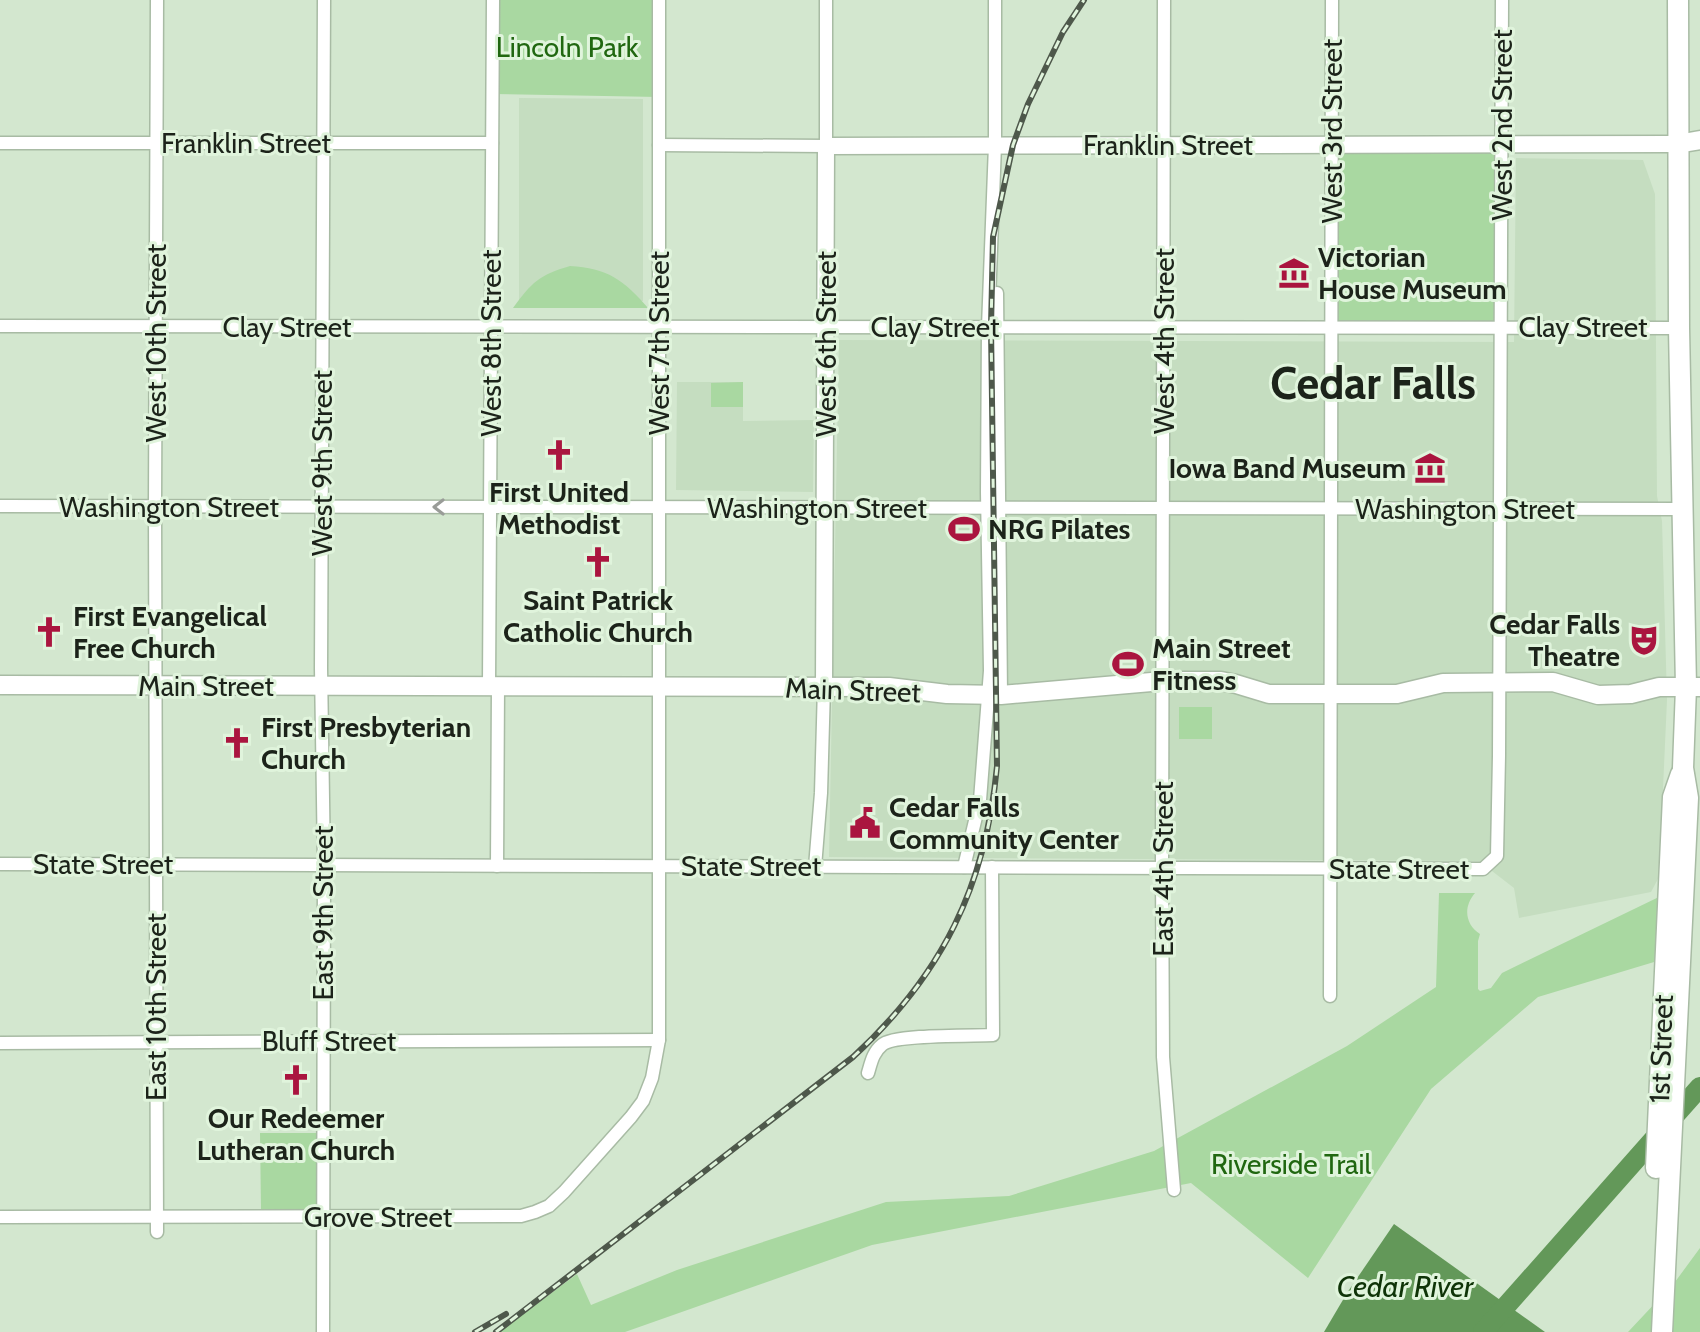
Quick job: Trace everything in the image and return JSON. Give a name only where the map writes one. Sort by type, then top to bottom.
[{"type":"main road","name":"1st Street","points":[[1662,1332],[1676,890],[1673,797],[1683,768],[1693,687],[1683,509],[1679,328],[1678,0]]},
{"type":"main road","points":[[1677,144],[1700,140]]},
{"type":"main road","name":"Main Street","points":[[0,685],[889,687],[947,694],[995,694],[1163,681],[1221,681],[1269,694],[1397,694],[1443,683],[1553,682],[1598,695],[1631,694],[1659,687],[1693,687]]},
{"type":"main road","name":"1st Street","points":[[1649,1332],[1676,890]]},
{"type":"street","name":"West 10th Street","points":[[155,686],[157,0]]},
{"type":"street","name":"West 9th Street","points":[[321,686],[324,0]]},
{"type":"street","name":"West 8th Street","points":[[493,0],[490,507],[497,866]]},
{"type":"street","name":"West 7th Street","points":[[658,866],[659,0]]},
{"type":"street","name":"West 6th Street","points":[[824,687],[826,0]]},
{"type":"street","points":[[964,867],[980,800],[995,694],[992,327],[995,0]]},
{"type":"street","name":"West 4th Street","points":[[1163,681],[1164,0]]},
{"type":"street","name":"West 3rd Street","points":[[1330,996],[1332,0]]},
{"type":"street","name":"West 2nd Street","points":[[1497,856],[1502,0]]},
{"type":"street","name":"Franklin Street","points":[[0,143],[492,143]]},
{"type":"street","name":"Franklin Street","points":[[659,145],[1677,144]]},
{"type":"street","name":"Clay Street","points":[[0,326],[1679,328]]},
{"type":"street","name":"Washington Street","points":[[0,506],[1683,509]]},
{"type":"street","name":"East 4th Street","points":[[1163,681],[1163,1057],[1174,1190]]},
{"type":"street","name":"East 10th Street","points":[[155,686],[157,1232]]},
{"type":"street","name":"East 9th Street","points":[[321,686],[324,865],[323,1332]]},
{"type":"street","points":[[815,867],[824,687]]},
{"type":"street","name":"State Street","points":[[0,864],[1483,869],[1497,856]]},
{"type":"street","name":"Grove Street","points":[[0,1217],[507,1216],[535,1212],[549,1206],[643,1101],[652,1078],[659,1040],[658,866]]},
{"type":"street","points":[[868,1073],[873,1056],[883,1043],[901,1039],[993,1035],[992,867]]},
{"type":"street","name":"Bluff Street","points":[[0,1043],[659,1040]]},
{"type":"shaded area","points":[[519,98],[643,99],[643,301],[519,302]]},
{"type":"shaded area","points":[[1516,158],[1643,160],[1655,194],[1657,496],[1662,521],[1667,700],[1659,877],[1651,892],[1519,918],[1514,888],[1479,861],[829,857],[839,340],[1514,342]]},
{"type":"shaded area","points":[[677,382],[743,382],[743,421],[814,420],[813,492],[676,490]]},
{"type":"green space","name":"Lincoln Park","points":[[493,0],[659,0],[659,97],[492,94]]},
{"type":"green space","points":[[1332,145],[1502,145],[1501,327],[1332,327]]},
{"type":"green space","points":[[570,266],[594,269],[614,277],[648,308],[513,308],[537,281]]},
{"type":"green space","points":[[743,382],[743,407],[711,407],[711,383]]},
{"type":"green space","points":[[1179,707],[1212,707],[1212,739],[1179,739]]},
{"type":"green space","name":"Riverside Trail","points":[[1439,893],[1475,893],[1467,915],[1480,934],[1480,991],[1491,988],[1502,973],[1663,895],[1664,959],[1538,997],[1431,1089],[1308,1278],[1191,1183],[872,1245],[625,1332],[499,1332],[577,1274],[591,1305],[677,1270],[886,1202],[1009,1196],[1154,1151],[1347,1046],[1436,987]]},
{"type":"green space","points":[[260,1133],[318,1133],[318,1211],[261,1211]]},
{"type":"green space","points":[[1700,1248],[1700,1332],[1628,1332],[1675,1282]]},
{"type":"water","name":"Cedar River","points":[[1394,1224],[1545,1332],[1324,1332]]},
{"type":"waterway","name":"Cedar River","points":[[1483,1332],[1700,1087]]},
{"type":"railway","points":[[496,1332],[853,1057],[912,994],[954,926],[982,851],[997,766],[991,327],[993,237],[1013,145],[1028,104],[1063,32],[1084,0]]},
{"type":"railway","points":[[475,1332],[506,1314]]},
{"type":"place","name":"Victorian House Museum","points":[[1294,273]]},
{"type":"place","name":"First United Methodist","points":[[559,455]]},
{"type":"place","name":"Iowa Band Museum","points":[[1430,468]]},
{"type":"place","name":"NRG Pilates","points":[[964,529]]},
{"type":"place","name":"Saint Patrick Catholic Church","points":[[598,562]]},
{"type":"place","name":"First Evangelical Free Church","points":[[49,632]]},
{"type":"place","name":"Cedar Falls Theatre","points":[[1644,640]]},
{"type":"place","name":"Main Street Fitness","points":[[1128,664]]},
{"type":"place","name":"First Presbyterian Church","points":[[237,743]]},
{"type":"place","name":"Cedar Falls Community Center","points":[[865,823]]},
{"type":"place","name":"Our Redeemer Lutheran Church","points":[[296,1080]]},
{"type":"district","name":"Cedar Falls","points":[[1373,384]]}]
